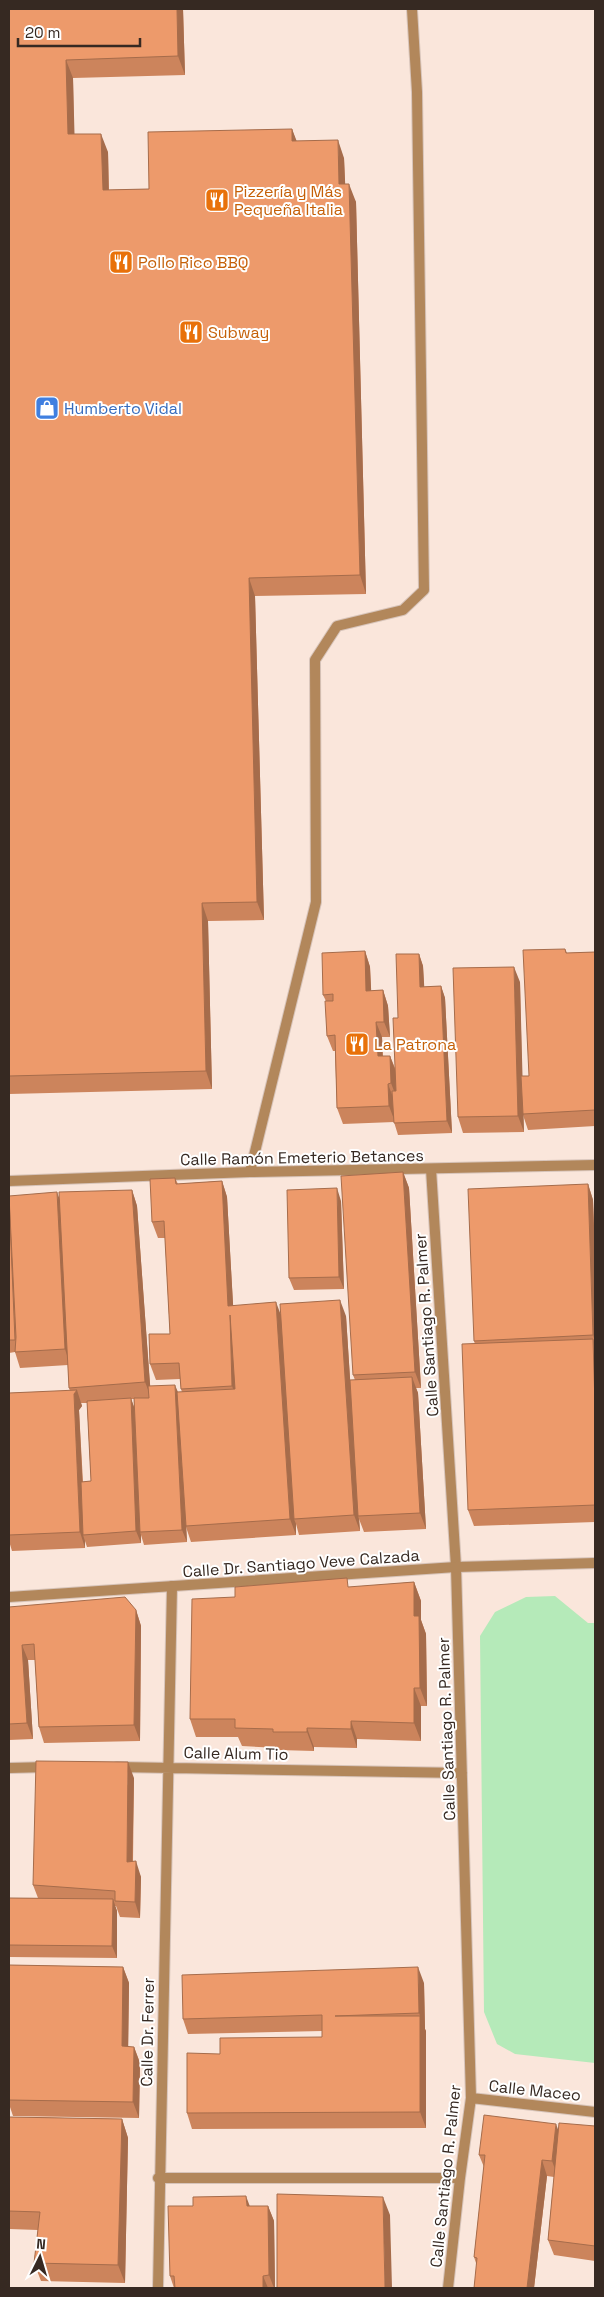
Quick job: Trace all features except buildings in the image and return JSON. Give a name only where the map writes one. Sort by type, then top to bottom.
[{"type":"street","points":[[250,1172],[316,902],[315,660],[337,626],[403,610],[424,590],[417,92],[412,9]]},
{"type":"street","name":"Calle Ramón Emeterio Betances","points":[[9,1181],[250,1172],[595,1165]]},
{"type":"street","name":"Calle Santiago R. Palmer","points":[[431,1168],[456,1567],[471,2098],[448,2288]]},
{"type":"street","name":"Calle Dr. Santiago Veve Calzada","points":[[9,1597],[456,1567],[595,1563]]},
{"type":"street","name":"Calle Dr. Ferrer","points":[[158,2288],[158,2178],[172,1586]]},
{"type":"street","name":"Calle Alum Tio","points":[[108,1767],[167,1766],[462,1773]]},
{"type":"street","points":[[9,1768],[58,1767]]},
{"type":"street","name":"Calle Maceo","points":[[471,2098],[595,2112]]},
{"type":"street","points":[[158,2178],[460,2178]]},
{"type":"green space","points":[[555,1596],[588,1623],[595,1623],[595,2063],[515,2054],[497,2044],[484,2012],[480,1636],[495,1612],[526,1597]]},
{"type":"place","name":"Pizzería y Más Pequeña Italia","points":[[217,200]]},
{"type":"place","name":"Pollo Rico BBQ","points":[[121,262]]},
{"type":"place","name":"Subway","points":[[191,332]]},
{"type":"place","name":"Humberto Vidal","points":[[47,408]]},
{"type":"place","name":"La Patrona","points":[[357,1044]]}]
